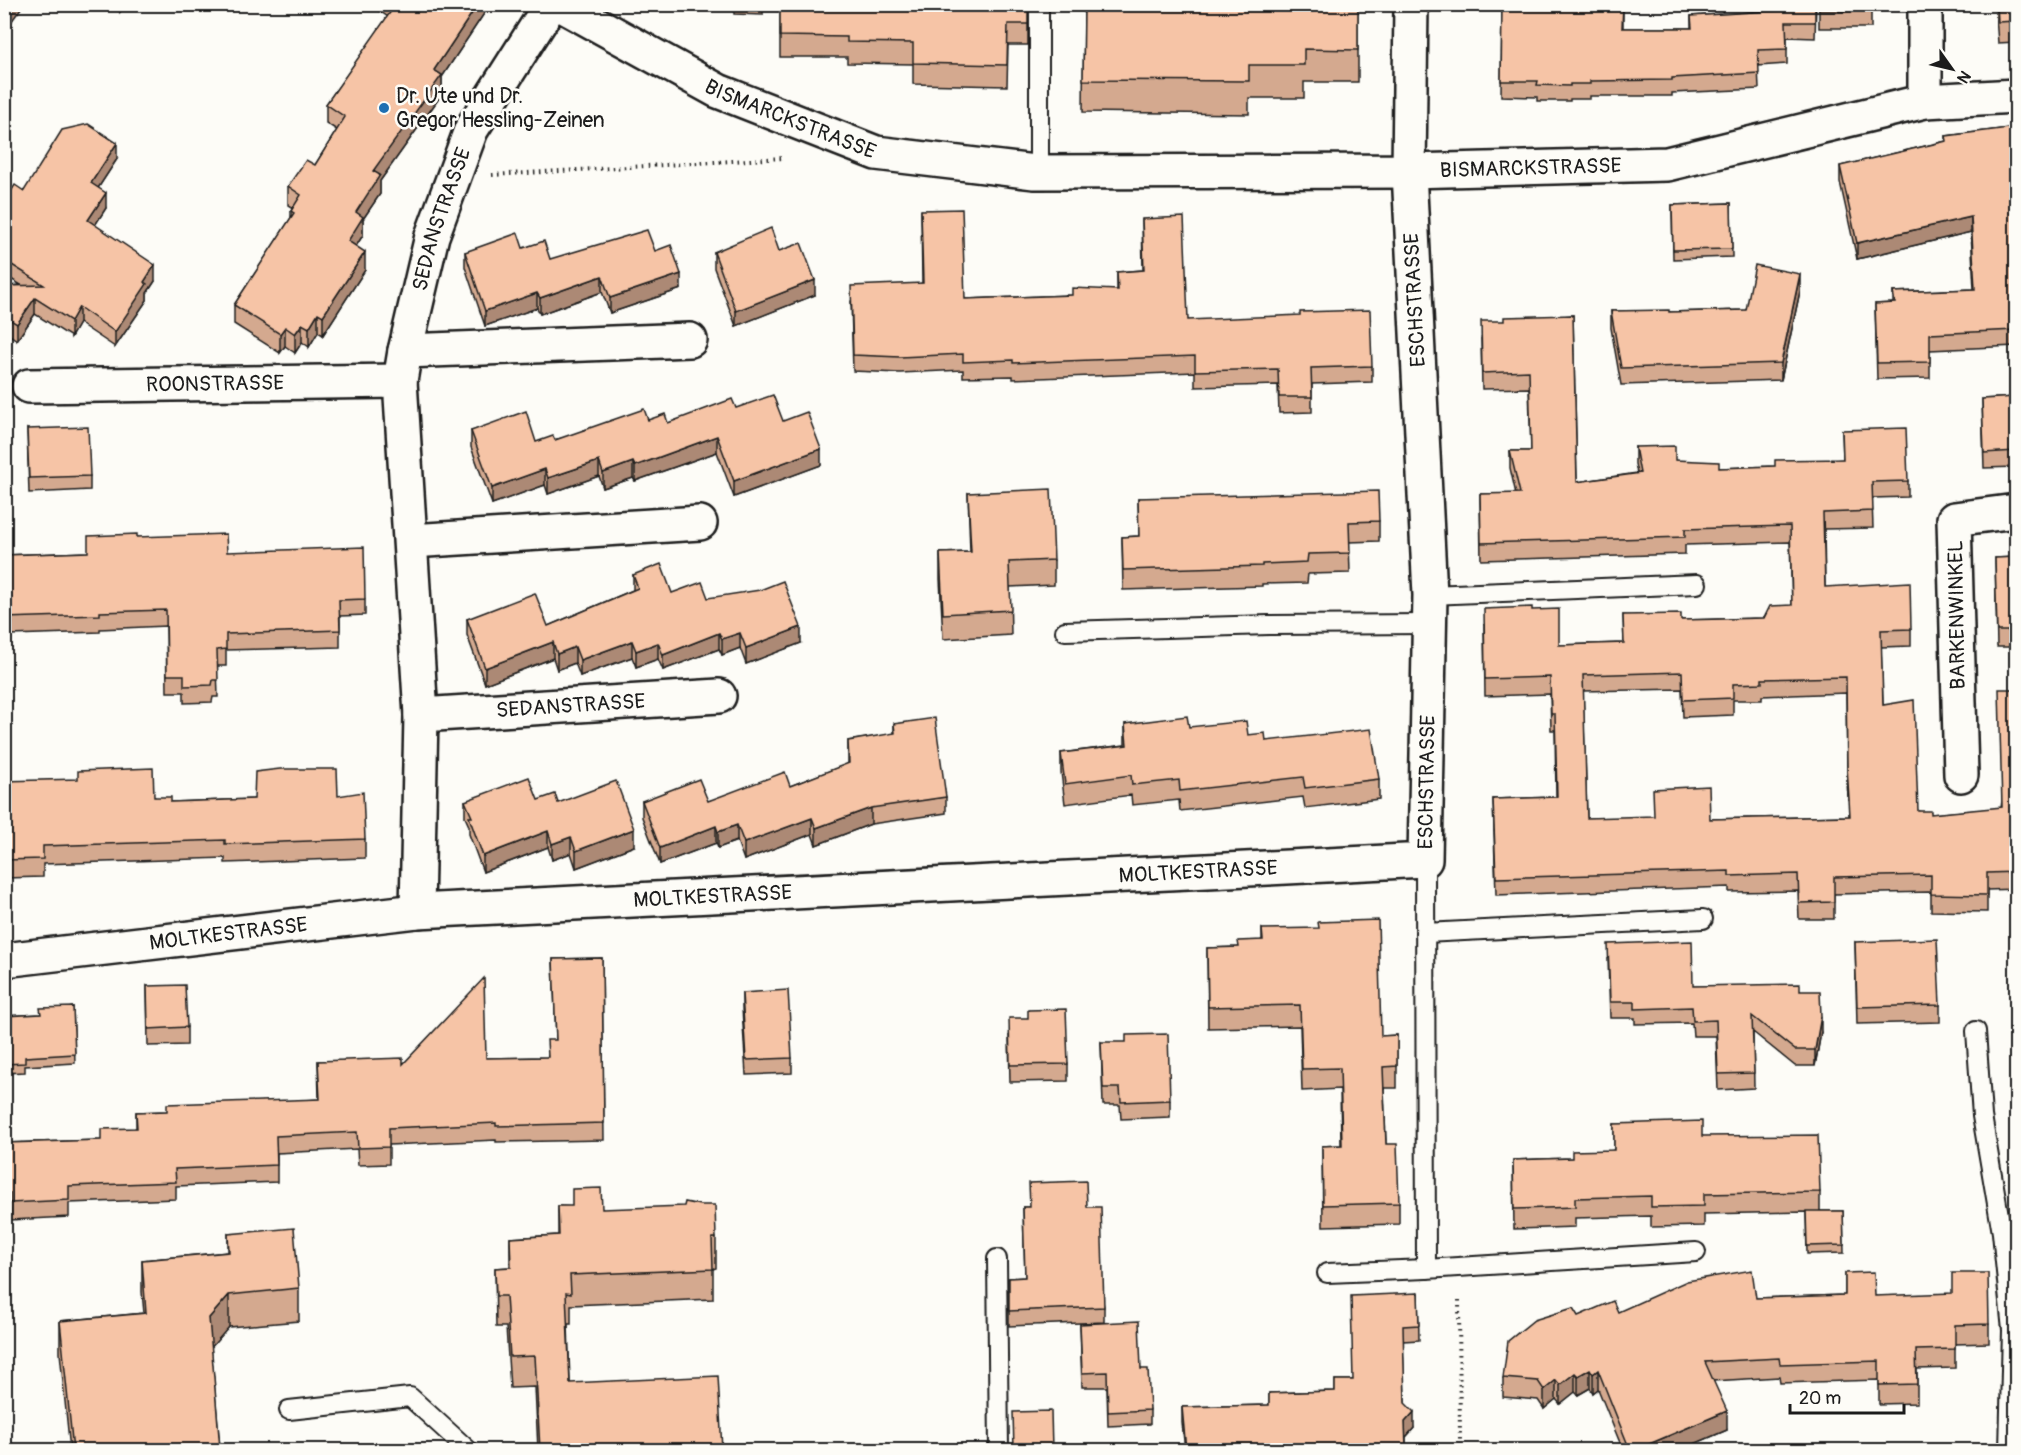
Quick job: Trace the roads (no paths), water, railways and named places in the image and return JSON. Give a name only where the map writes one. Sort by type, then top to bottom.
[{"type":"street","name":"SEDANSTRASSE","points":[[417,911],[421,715],[402,366],[432,236],[471,130],[551,4]]},
{"type":"street","name":"BISMARCKSTRASSE","points":[[560,4],[718,91],[876,153],[1039,172],[1409,171],[1667,164],[1925,101],[2016,96]]},
{"type":"street","name":"ESCHSTRASSE","points":[[1411,4],[1409,171],[1430,610],[1425,860]]},
{"type":"street","points":[[1924,4],[1925,101]]},
{"type":"street","points":[[402,366],[690,339]]},
{"type":"street","name":"ROONSTRASSE","points":[[29,386],[402,366]]},
{"type":"street","name":"BARKENWINKEL","points":[[1961,775],[1954,519],[2016,511]]},
{"type":"street","points":[[411,541],[700,523]]},
{"type":"street","name":"SEDANSTRASSE","points":[[421,715],[719,696]]},
{"type":"street","name":"MOLTKESTRASSE","points":[[4,960],[417,911],[1425,860]]},
{"type":"lane","points":[[1039,4],[1039,172]]},
{"type":"lane","points":[[1065,631],[1269,625],[1697,584]]},
{"type":"lane","points":[[1425,860],[1426,1269]]},
{"type":"lane","points":[[1425,933],[1703,919]]},
{"type":"lane","points":[[1976,1031],[1982,1116],[2002,1233],[2012,1330],[2009,1450]]},
{"type":"lane","points":[[1327,1273],[1459,1268],[1696,1252]]},
{"type":"lane","points":[[998,1259],[999,1450]]},
{"type":"lane","points":[[289,1410],[410,1397],[468,1450]]},
{"type":"place","name":"Dr. Ute und Dr. Gregor Hessling-Zeinen","points":[[384,108]]}]
